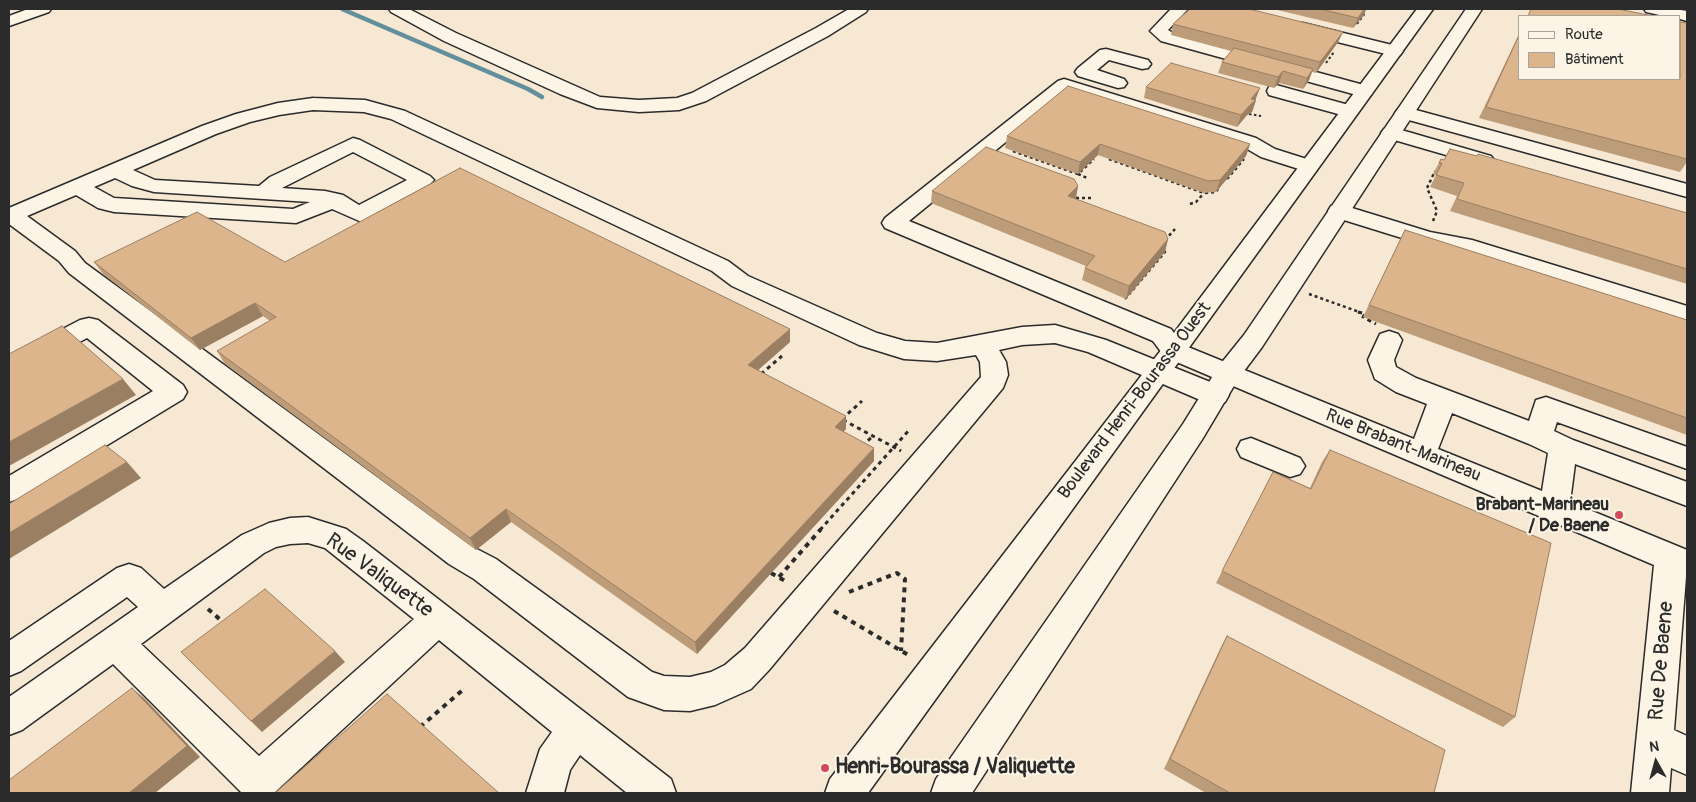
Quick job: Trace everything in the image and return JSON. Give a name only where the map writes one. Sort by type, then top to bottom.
[{"type":"main road","points":[[9,21],[43,9]]},
{"type":"main road","points":[[396,9],[450,37],[597,102],[639,106],[678,104],[699,97],[822,32],[860,9]]},
{"type":"main road","points":[[1180,9],[1158,31],[1167,37],[1364,91]]},
{"type":"main road","name":"Boulevard Henri-Bourassa Ouest","points":[[844,793],[1167,361],[1349,111],[1426,9]]},
{"type":"main road","points":[[950,793],[1474,9]]},
{"type":"main road","points":[[1652,9],[1687,16]]},
{"type":"main road","points":[[1290,25],[1394,51]]},
{"type":"main road","points":[[1120,83],[1084,72],[1106,54],[1142,64]]},
{"type":"main road","points":[[1167,361],[1162,335],[893,223],[1064,85],[1249,142],[1268,153],[1309,166]]},
{"type":"main road","points":[[1276,92],[1349,111]]},
{"type":"main road","name":"Rue Brabant-Marineau","points":[[10,216],[220,126],[260,113],[318,104],[374,107],[397,115],[720,266],[740,281],[855,334],[892,347],[937,352],[1036,334],[1055,334],[1167,361],[1222,384],[1422,454],[1679,561]]},
{"type":"main road","points":[[1405,113],[1687,191]]},
{"type":"main road","points":[[1391,133],[1503,165]]},
{"type":"main road","points":[[154,186],[313,195],[334,200],[366,217],[423,180],[353,144],[277,181],[265,192]]},
{"type":"main road","points":[[116,170],[139,182],[183,194],[305,201],[334,200]]},
{"type":"main road","points":[[77,187],[106,203],[114,205],[296,216],[334,200]]},
{"type":"main road","points":[[1339,211],[1426,238],[1464,245],[1687,314]]},
{"type":"main road","points":[[10,216],[67,256],[85,274],[460,555],[485,569],[637,682],[664,693],[702,692],[727,683],[748,668],[989,387],[995,375],[993,362],[983,344]]},
{"type":"main road","points":[[719,297],[740,281]]},
{"type":"main road","points":[[9,368],[89,326],[172,392],[9,490]]},
{"type":"main road","points":[[1386,335],[1381,360],[1384,372],[1406,385],[1687,494]]},
{"type":"main road","points":[[1422,454],[1443,399]]},
{"type":"main road","points":[[1554,508],[1551,442],[1546,407],[1687,458]]},
{"type":"main road","points":[[1251,449],[1290,466]]},
{"type":"main road","name":"Rue Valiquette","points":[[9,718],[252,544],[269,536],[290,531],[308,530],[335,538],[658,793]]},
{"type":"main road","name":"Rue De Baene","points":[[1650,793],[1654,740],[1679,561]]},
{"type":"main road","points":[[9,660],[129,578],[162,608]]},
{"type":"main road","points":[[115,642],[256,788],[438,619]]},
{"type":"main road","points":[[545,793],[553,762],[577,729]]},
{"type":"main road","points":[[1654,740],[1687,756]]},
{"type":"path","points":[[1353,28],[1366,12]]},
{"type":"path","points":[[1323,68],[1337,48]]},
{"type":"path","points":[[1249,114],[1261,116]]},
{"type":"path","points":[[1005,148],[1087,178]]},
{"type":"path","points":[[1078,174],[1098,155]]},
{"type":"path","points":[[1106,158],[1204,193],[1216,192],[1246,156]]},
{"type":"path","points":[[1437,168],[1427,188],[1437,211]]},
{"type":"path","points":[[1072,191],[1076,198]]},
{"type":"path","points":[[1190,204],[1196,202],[1204,193]]},
{"type":"path","points":[[1071,203],[1076,198],[1091,198]]},
{"type":"path","points":[[1126,299],[1165,252],[1161,244],[1175,228]]},
{"type":"path","points":[[1306,293],[1365,314],[1363,318],[1373,321],[1386,335]]},
{"type":"path","points":[[768,380],[759,375],[782,356]]},
{"type":"path","points":[[842,419],[862,401]]},
{"type":"path","points":[[833,415],[903,452]]},
{"type":"path","points":[[779,577],[910,429]]},
{"type":"path","points":[[856,451],[873,436]]},
{"type":"path","points":[[771,573],[792,585]]},
{"type":"path","points":[[846,594],[898,573],[905,578],[901,651]]},
{"type":"path","points":[[203,604],[228,626]]},
{"type":"path","points":[[829,608],[910,657]]},
{"type":"path","points":[[420,727],[465,688]]},
{"type":"building","points":[[1190,9],[1249,9],[1343,32],[1320,62],[1173,24]]},
{"type":"building","points":[[1320,9],[1364,9],[1358,18]]},
{"type":"building","points":[[1531,9],[1618,9],[1648,15],[1528,15]]},
{"type":"building","points":[[1681,22],[1687,23],[1687,159],[1486,107],[1518,37],[1518,80],[1681,80]]},
{"type":"building","points":[[1234,48],[1313,69],[1307,78],[1283,71],[1278,77],[1222,62]]},
{"type":"building","points":[[1171,63],[1260,88],[1251,99],[1256,100],[1241,115],[1146,87]]},
{"type":"building","points":[[1068,86],[1250,144],[1220,180],[1208,181],[1100,144],[1080,162],[1007,136]]},
{"type":"building","points":[[986,147],[1074,179],[1078,186],[1068,196],[1165,232],[1168,239],[1129,286],[1085,268],[1095,256],[932,191]]},
{"type":"building","points":[[1450,149],[1477,156],[1478,154],[1687,213],[1687,269],[1457,199],[1464,183],[1436,175],[1442,163],[1439,163],[1441,159],[1444,160]]},
{"type":"building","points":[[460,168],[790,329],[748,365],[846,416],[835,427],[874,448],[695,642],[506,509],[470,538],[217,351],[276,317],[255,303],[191,338],[94,262],[197,212],[285,262]]},
{"type":"building","points":[[1405,230],[1687,320],[1687,418],[1369,305]]},
{"type":"building","points":[[62,326],[123,379],[9,442],[9,354]]},
{"type":"building","points":[[105,445],[127,462],[9,533],[9,504]]},
{"type":"building","points":[[1330,450],[1551,543],[1515,717],[1222,571],[1273,472],[1311,489]]},
{"type":"building","points":[[265,589],[335,651],[251,721],[181,652]]},
{"type":"building","points":[[1227,636],[1445,750],[1434,793],[1230,793],[1170,759]]},
{"type":"building","points":[[132,688],[187,746],[129,793],[9,793],[9,780]]},
{"type":"building","points":[[387,694],[499,793],[275,793]]},
{"type":"waterway","points":[[342,9],[528,89],[542,97]]},
{"type":"place","name":"Brabant-Marineau / De Baene","points":[[1619,515]]},
{"type":"place","name":"Henri-Bourassa / Valiquette","points":[[825,768]]}]
